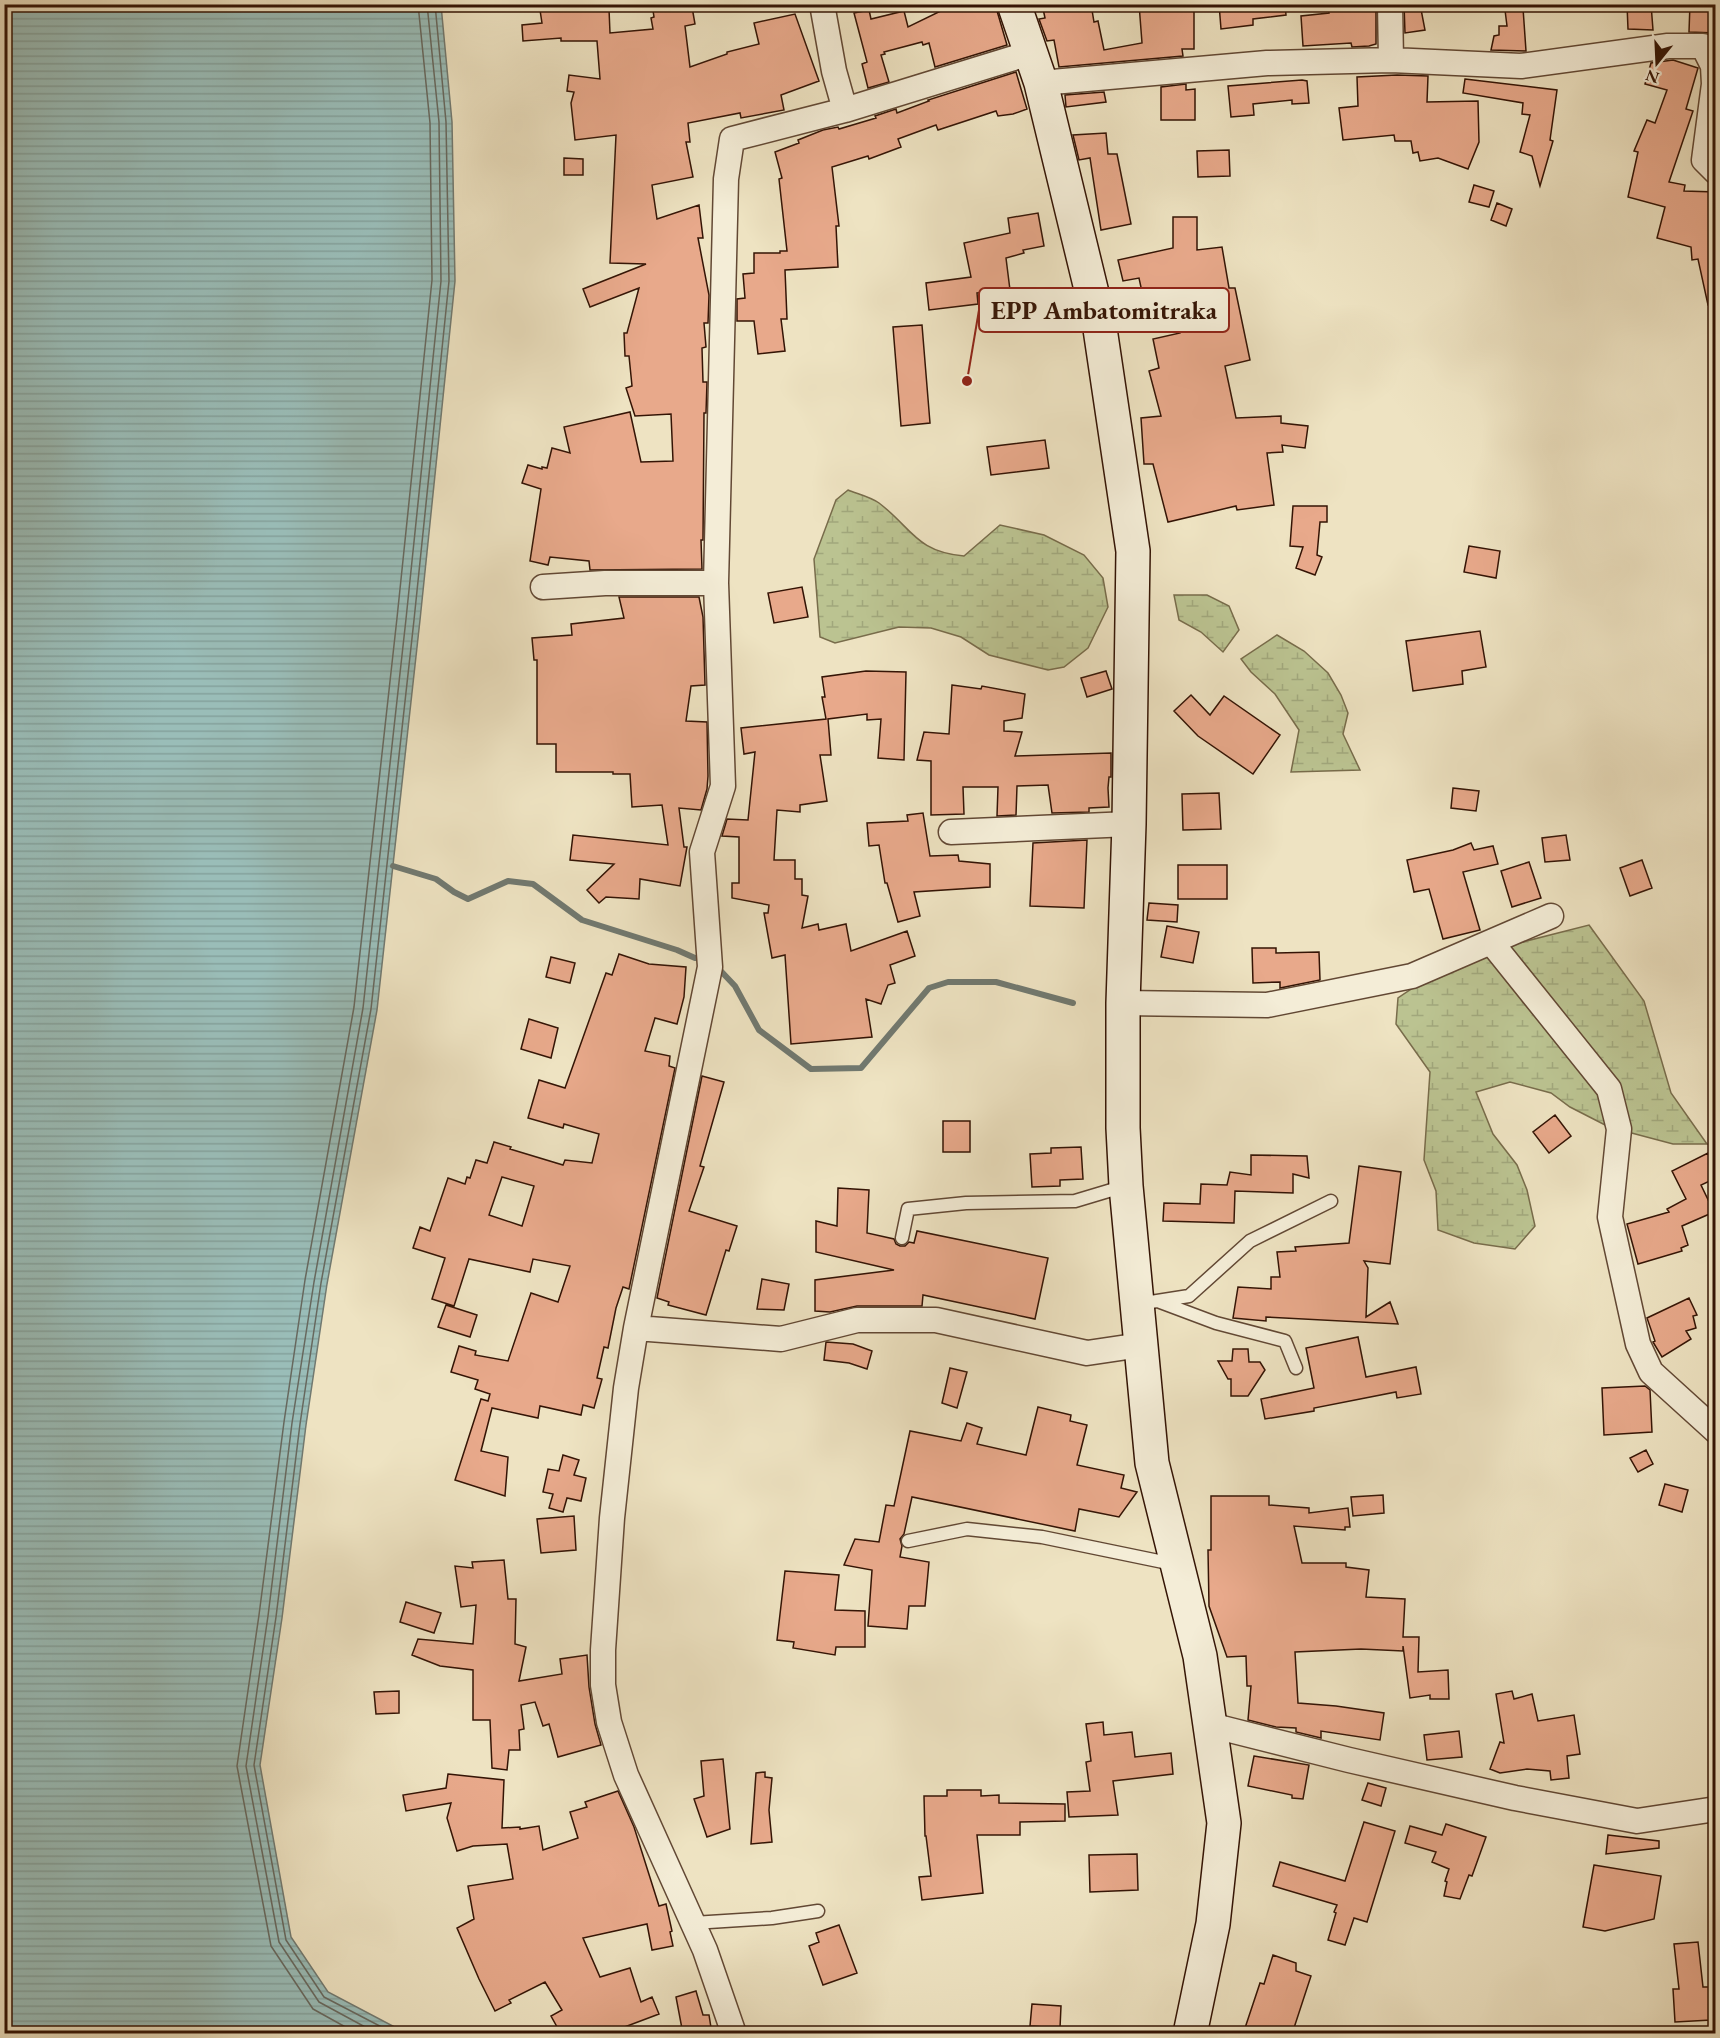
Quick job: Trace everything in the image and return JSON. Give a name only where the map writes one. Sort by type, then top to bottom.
[{"type":"main road","points":[[1014,4],[1035,68],[1099,322],[1133,551],[1129,824],[1123,1003],[1123,1128],[1126,1186],[1148,1303],[1141,1345],[1152,1463],[1200,1656],[1224,1823],[1213,1924],[1190,2034]]},
{"type":"street","points":[[822,4],[834,71],[845,110]]},
{"type":"street","points":[[1390,4],[1391,60]]},
{"type":"street","points":[[734,2034],[705,1950],[626,1775],[609,1722],[603,1685],[603,1650],[612,1518],[626,1388],[636,1328],[710,967],[702,852],[723,786],[716,583],[724,201],[732,139],[845,110],[1035,68],[1391,60],[1521,66],[1668,46],[1692,45],[1702,46],[1713,66],[1714,84],[1704,160],[1716,172]]},
{"type":"street","points":[[543,587],[605,583],[716,583]]},
{"type":"street","points":[[951,832],[1129,824]]},
{"type":"street","points":[[1123,1003],[1267,1005],[1412,976],[1551,916]]},
{"type":"street","points":[[1491,942],[1609,1089],[1619,1129],[1610,1216],[1638,1344],[1651,1372],[1716,1431]]},
{"type":"street","points":[[636,1328],[781,1340],[857,1320],[936,1320],[1087,1353],[1141,1345]]},
{"type":"street","points":[[1210,1725],[1492,1793],[1637,1821],[1716,1809]]},
{"type":"lane","points":[[902,1238],[908,1209],[966,1203],[1075,1201],[1126,1186]]},
{"type":"lane","points":[[1148,1303],[1189,1296],[1250,1241],[1331,1201]]},
{"type":"lane","points":[[1148,1303],[1285,1341],[1296,1368]]},
{"type":"lane","points":[[908,1541],[967,1529],[1042,1537],[1177,1565]]},
{"type":"lane","points":[[693,1923],[771,1918],[818,1911]]},
{"type":"green space","points":[[848,490],[876,501],[925,544],[948,554],[964,556],[1000,525],[1044,535],[1084,555],[1103,578],[1108,607],[1088,648],[1064,667],[1048,670],[989,655],[961,637],[931,628],[899,627],[835,643],[820,637],[814,559],[836,500]]},
{"type":"green space","points":[[1174,595],[1207,595],[1229,606],[1239,630],[1223,652],[1201,632],[1179,620]]},
{"type":"green space","points":[[1277,635],[1304,651],[1328,673],[1348,713],[1343,734],[1360,770],[1291,772],[1299,730],[1275,694],[1251,672],[1241,659]]},
{"type":"green space","points":[[1589,925],[1644,1001],[1671,1093],[1707,1144],[1673,1144],[1609,1127],[1570,1107],[1551,1093],[1510,1082],[1476,1092],[1493,1134],[1517,1165],[1527,1190],[1535,1226],[1515,1249],[1474,1243],[1438,1230],[1436,1191],[1424,1160],[1430,1072],[1396,1024],[1398,998],[1456,959]]},
{"type":"water","points":[[5,4],[441,5],[452,122],[455,281],[377,1010],[327,1284],[260,1765],[291,1937],[328,1992],[404,2032],[416,2033],[5,2033]]},
{"type":"building","points":[[543,4],[592,4],[592,9],[609,9],[610,33],[653,29],[652,4],[683,4],[683,9],[692,7],[695,24],[685,26],[690,67],[727,54],[727,52],[759,44],[754,23],[795,14],[819,81],[781,95],[784,110],[741,118],[740,113],[688,123],[690,142],[686,142],[693,177],[652,185],[657,219],[699,205],[703,238],[698,238],[709,295],[708,323],[704,323],[706,347],[702,348],[703,382],[707,382],[706,413],[704,413],[702,569],[590,570],[589,561],[550,557],[548,565],[530,561],[541,489],[522,483],[528,465],[547,468],[552,448],[570,453],[564,427],[630,412],[641,462],[673,461],[671,414],[635,416],[626,388],[632,386],[629,356],[625,356],[624,333],[627,333],[639,288],[590,307],[583,289],[646,264],[610,263],[616,135],[575,140],[571,103],[574,92],[567,91],[569,75],[600,79],[597,41],[561,41],[561,38],[523,41],[522,25],[542,23],[540,10],[544,9]]},
{"type":"building","points":[[955,4],[995,4],[1007,45],[935,67],[929,43],[923,45],[922,42],[884,52],[885,54],[881,55],[889,82],[868,88],[862,64],[867,62],[854,13],[869,10],[871,19],[904,11],[908,27]]},
{"type":"building","points":[[1042,4],[1091,4],[1094,22],[1098,21],[1104,50],[1142,43],[1139,4],[1194,4],[1194,49],[1182,49],[1183,56],[1059,67],[1054,40],[1047,41],[1039,19],[1045,18]]},
{"type":"building","points":[[1219,4],[1285,4],[1286,15],[1253,19],[1253,25],[1221,29]]},
{"type":"building","points":[[1328,4],[1376,4],[1376,44],[1352,47],[1351,43],[1303,46],[1301,16],[1329,13]]},
{"type":"building","points":[[1404,4],[1420,4],[1425,30],[1405,33]]},
{"type":"building","points":[[1627,4],[1651,4],[1653,30],[1628,29]]},
{"type":"building","points":[[1690,4],[1716,4],[1716,33],[1689,32]]},
{"type":"building","points":[[1523,8],[1526,51],[1491,50],[1494,36],[1499,35],[1499,26],[1507,26],[1505,10]]},
{"type":"building","points":[[1673,60],[1698,68],[1686,109],[1693,111],[1669,182],[1685,185],[1684,191],[1716,192],[1716,304],[1708,305],[1698,259],[1692,260],[1691,247],[1657,238],[1665,207],[1628,197],[1638,152],[1634,151],[1647,120],[1655,123],[1667,90],[1645,84],[1651,63]]},
{"type":"building","points":[[1016,72],[1027,109],[998,116],[996,111],[938,130],[936,125],[898,139],[901,147],[869,159],[868,156],[832,167],[839,226],[836,226],[838,267],[785,270],[787,319],[781,319],[785,351],[758,354],[754,321],[737,321],[737,299],[745,298],[743,274],[754,273],[754,253],[787,251],[779,179],[782,178],[775,152],[799,143],[798,140],[823,130],[838,127],[839,129],[876,118],[875,116],[896,109],[897,113],[928,100]]},
{"type":"building","points":[[1428,76],[1427,102],[1478,101],[1479,142],[1468,169],[1438,158],[1420,161],[1418,152],[1413,153],[1411,141],[1395,141],[1394,135],[1343,140],[1339,108],[1358,106],[1357,77]]},
{"type":"building","points":[[1465,79],[1557,90],[1550,140],[1553,141],[1540,186],[1532,156],[1520,152],[1530,115],[1522,114],[1523,103],[1463,93]]},
{"type":"building","points":[[1307,81],[1309,103],[1292,104],[1292,100],[1253,104],[1254,115],[1231,117],[1228,86]]},
{"type":"building","points":[[1186,84],[1186,90],[1195,89],[1195,120],[1161,120],[1161,87]]},
{"type":"building","points":[[1104,92],[1106,102],[1066,107],[1065,95]]},
{"type":"building","points":[[1106,133],[1108,154],[1117,154],[1131,224],[1101,230],[1090,158],[1079,160],[1073,135]]},
{"type":"building","points":[[1229,150],[1230,176],[1198,177],[1197,151]]},
{"type":"building","points":[[564,158],[583,159],[583,175],[564,175]]},
{"type":"building","points":[[1474,185],[1494,191],[1489,207],[1469,202]]},
{"type":"building","points":[[1497,203],[1512,209],[1506,226],[1491,220]]},
{"type":"building","points":[[1038,213],[1044,246],[1023,250],[1024,253],[1006,258],[1010,290],[977,293],[978,304],[929,310],[926,283],[971,277],[964,243],[1010,233],[1008,218]]},
{"type":"building","points":[[1173,217],[1197,217],[1197,250],[1222,247],[1229,288],[1235,288],[1250,360],[1225,366],[1236,418],[1281,416],[1281,423],[1308,426],[1305,448],[1282,445],[1283,452],[1267,453],[1274,505],[1237,510],[1236,506],[1168,522],[1153,464],[1144,464],[1141,418],[1161,416],[1149,371],[1159,368],[1153,339],[1180,333],[1173,295],[1144,301],[1139,278],[1123,281],[1118,260],[1173,248]]},
{"type":"building","points":[[922,325],[930,423],[901,426],[893,327]]},
{"type":"building","points":[[1045,440],[1049,468],[991,475],[987,447]]},
{"type":"building","points":[[1293,506],[1327,506],[1327,522],[1320,522],[1317,555],[1322,557],[1315,575],[1296,568],[1303,547],[1290,546]]},
{"type":"building","points":[[1469,546],[1500,551],[1496,578],[1464,572]]},
{"type":"building","points":[[802,587],[808,617],[774,623],[768,593]]},
{"type":"building","points":[[619,597],[699,597],[703,617],[705,685],[691,686],[686,721],[707,722],[708,776],[701,810],[679,808],[684,847],[687,847],[680,886],[640,879],[639,899],[606,897],[599,903],[587,890],[614,864],[570,860],[573,835],[668,845],[662,805],[632,807],[630,774],[556,772],[556,744],[537,744],[537,660],[534,660],[532,638],[572,635],[571,624],[624,618]]},
{"type":"building","points":[[1480,631],[1486,667],[1462,671],[1463,684],[1413,691],[1406,641]]},
{"type":"building","points":[[866,671],[906,672],[904,760],[878,758],[881,719],[867,720],[867,714],[828,719],[831,755],[820,755],[827,801],[800,805],[800,812],[777,810],[774,860],[795,860],[795,879],[802,879],[802,895],[808,896],[802,928],[818,924],[819,930],[846,924],[851,951],[907,931],[915,956],[890,965],[895,983],[888,985],[881,1004],[866,999],[872,1037],[791,1044],[785,955],[772,958],[764,913],[768,913],[769,905],[732,898],[732,883],[739,883],[739,837],[722,836],[727,819],[748,820],[755,752],[744,754],[741,728],[826,719],[822,697],[825,697],[822,677]]},
{"type":"building","points":[[1106,671],[1112,689],[1087,697],[1081,678]]},
{"type":"building","points":[[952,685],[981,689],[982,686],[1025,694],[1022,718],[1004,721],[1004,731],[1022,732],[1015,756],[1111,753],[1109,807],[1089,808],[1089,812],[1052,813],[1048,785],[1017,786],[1016,815],[997,816],[998,787],[963,787],[964,814],[931,815],[931,761],[917,760],[924,732],[949,734]]},
{"type":"building","points":[[1191,695],[1210,715],[1224,696],[1280,735],[1253,774],[1198,736],[1174,711]]},
{"type":"building","points":[[1453,788],[1479,791],[1476,811],[1451,808]]},
{"type":"building","points":[[1219,793],[1221,829],[1183,830],[1182,794]]},
{"type":"building","points":[[923,813],[930,856],[958,855],[959,861],[990,864],[990,887],[914,892],[920,916],[898,922],[887,883],[885,883],[879,845],[869,846],[867,823],[908,821],[907,815]]},
{"type":"building","points":[[1566,835],[1570,860],[1545,862],[1542,838]]},
{"type":"building","points":[[1087,840],[1084,908],[1030,906],[1033,843]]},
{"type":"building","points":[[1471,843],[1474,850],[1493,846],[1498,864],[1463,872],[1480,930],[1443,939],[1429,889],[1414,892],[1407,860],[1453,850]]},
{"type":"building","points":[[1642,860],[1652,888],[1630,896],[1620,868]]},
{"type":"building","points":[[1529,862],[1541,898],[1512,907],[1501,871]]},
{"type":"building","points":[[1178,865],[1227,865],[1227,899],[1178,899]]},
{"type":"building","points":[[1149,903],[1178,905],[1177,922],[1147,920]]},
{"type":"building","points":[[1167,926],[1199,932],[1193,963],[1161,957]]},
{"type":"building","points":[[1252,948],[1276,948],[1276,953],[1319,952],[1320,980],[1280,988],[1280,982],[1253,983]]},
{"type":"building","points":[[619,954],[649,964],[686,967],[684,997],[677,1024],[655,1018],[645,1051],[670,1056],[669,1066],[675,1068],[629,1289],[623,1287],[608,1348],[604,1347],[597,1378],[602,1379],[594,1408],[583,1405],[581,1415],[540,1406],[538,1418],[492,1408],[481,1451],[508,1457],[505,1496],[455,1480],[481,1399],[488,1401],[490,1394],[475,1389],[478,1380],[451,1372],[459,1346],[476,1351],[475,1355],[508,1361],[531,1293],[558,1302],[570,1266],[533,1259],[530,1272],[469,1259],[454,1306],[432,1299],[445,1258],[413,1248],[420,1227],[430,1231],[448,1178],[465,1184],[467,1177],[470,1178],[476,1160],[487,1163],[494,1142],[563,1165],[565,1160],[592,1163],[599,1134],[564,1124],[563,1128],[528,1118],[539,1080],[565,1088],[606,973],[612,975]],"holes":[[[502,1177],[534,1186],[522,1226],[489,1215]]]},
{"type":"building","points":[[551,957],[575,963],[570,983],[546,977]]},
{"type":"building","points":[[529,1019],[558,1028],[551,1058],[521,1049]]},
{"type":"building","points":[[702,1076],[724,1082],[700,1166],[704,1167],[689,1211],[737,1226],[729,1251],[726,1250],[706,1315],[668,1305],[669,1302],[657,1298]]},
{"type":"building","points":[[1555,1115],[1571,1136],[1549,1153],[1533,1132]]},
{"type":"building","points":[[943,1121],[970,1121],[970,1152],[943,1152]]},
{"type":"building","points":[[1081,1147],[1083,1179],[1060,1180],[1060,1186],[1032,1187],[1030,1154],[1051,1153],[1051,1148]]},
{"type":"building","points":[[1708,1153],[1716,1166],[1716,1178],[1701,1185],[1714,1212],[1682,1226],[1688,1245],[1681,1248],[1682,1251],[1638,1264],[1627,1224],[1669,1212],[1667,1209],[1686,1199],[1672,1171]]},
{"type":"building","points":[[1251,1155],[1307,1156],[1309,1178],[1293,1174],[1293,1193],[1235,1191],[1234,1223],[1163,1221],[1164,1203],[1200,1204],[1201,1184],[1227,1185],[1230,1172],[1251,1175]]},
{"type":"building","points":[[1359,1166],[1401,1172],[1390,1264],[1364,1261],[1368,1268],[1366,1317],[1390,1302],[1398,1324],[1266,1317],[1266,1321],[1233,1318],[1238,1287],[1271,1289],[1271,1277],[1280,1277],[1277,1252],[1296,1251],[1295,1247],[1349,1243]]},
{"type":"building","points":[[838,1188],[869,1190],[867,1233],[894,1239],[900,1246],[905,1246],[909,1242],[914,1243],[917,1231],[1048,1258],[1035,1319],[923,1295],[922,1306],[857,1306],[830,1312],[815,1311],[815,1280],[894,1270],[816,1252],[816,1221],[837,1226]]},
{"type":"building","points":[[762,1279],[789,1284],[784,1310],[757,1309]]},
{"type":"building","points":[[1689,1298],[1697,1315],[1693,1316],[1696,1328],[1686,1331],[1691,1339],[1662,1357],[1653,1342],[1655,1341],[1647,1318]]},
{"type":"building","points":[[446,1305],[477,1315],[470,1337],[438,1327]]},
{"type":"building","points":[[1358,1337],[1366,1377],[1416,1367],[1421,1394],[1397,1398],[1396,1392],[1314,1408],[1314,1411],[1265,1419],[1261,1399],[1314,1388],[1306,1348]]},
{"type":"building","points":[[826,1342],[853,1344],[872,1351],[867,1369],[849,1363],[824,1360]]},
{"type":"building","points":[[1233,1349],[1248,1349],[1249,1362],[1260,1362],[1265,1370],[1248,1396],[1231,1396],[1231,1379],[1228,1379],[1218,1361],[1232,1361]]},
{"type":"building","points":[[950,1368],[967,1372],[957,1408],[942,1403]]},
{"type":"building","points":[[1645,1386],[1650,1390],[1652,1432],[1604,1435],[1602,1388]]},
{"type":"building","points":[[1038,1407],[1071,1415],[1070,1421],[1087,1425],[1077,1465],[1124,1475],[1121,1488],[1137,1492],[1119,1517],[1079,1509],[1075,1531],[912,1497],[904,1534],[900,1539],[902,1546],[900,1557],[929,1562],[925,1606],[909,1606],[907,1629],[868,1626],[872,1570],[844,1565],[855,1539],[879,1542],[886,1505],[894,1506],[910,1431],[961,1441],[967,1423],[982,1428],[977,1444],[1026,1455]]},
{"type":"building","points":[[1646,1450],[1653,1464],[1638,1472],[1630,1458]]},
{"type":"building","points":[[563,1455],[579,1460],[574,1475],[586,1478],[581,1501],[567,1498],[563,1512],[549,1508],[553,1494],[543,1492],[548,1469],[559,1471]]},
{"type":"building","points":[[1665,1484],[1688,1490],[1682,1512],[1659,1505]]},
{"type":"building","points":[[1383,1495],[1384,1513],[1353,1516],[1351,1497]]},
{"type":"building","points":[[1211,1496],[1269,1496],[1269,1505],[1309,1508],[1309,1513],[1348,1508],[1350,1527],[1345,1527],[1345,1530],[1294,1526],[1302,1563],[1346,1563],[1346,1567],[1369,1570],[1366,1597],[1405,1599],[1403,1637],[1419,1637],[1418,1672],[1448,1670],[1449,1699],[1430,1699],[1430,1695],[1410,1698],[1403,1646],[1403,1651],[1361,1649],[1295,1652],[1298,1703],[1384,1713],[1380,1740],[1321,1731],[1321,1738],[1296,1732],[1296,1728],[1276,1727],[1248,1720],[1251,1686],[1247,1686],[1246,1656],[1227,1657],[1209,1606],[1208,1550],[1211,1550]]},
{"type":"building","points":[[574,1516],[576,1550],[541,1553],[537,1519]]},
{"type":"building","points":[[504,1560],[508,1599],[516,1599],[515,1644],[526,1647],[519,1681],[562,1674],[560,1659],[587,1655],[589,1687],[601,1745],[558,1757],[549,1724],[543,1726],[535,1702],[521,1705],[524,1729],[519,1730],[520,1750],[509,1750],[507,1770],[492,1768],[490,1720],[473,1720],[473,1670],[440,1666],[412,1655],[418,1639],[473,1644],[476,1605],[461,1607],[455,1566],[473,1568],[472,1562]]},
{"type":"building","points":[[785,1571],[839,1575],[835,1610],[865,1611],[865,1647],[836,1647],[835,1655],[793,1648],[794,1642],[777,1640]]},
{"type":"building","points":[[406,1602],[441,1613],[434,1633],[400,1622]]},
{"type":"building","points":[[399,1691],[399,1713],[376,1714],[374,1692]]},
{"type":"building","points":[[1512,1691],[1514,1699],[1532,1694],[1538,1721],[1574,1715],[1580,1754],[1567,1756],[1569,1778],[1551,1780],[1550,1771],[1527,1769],[1500,1773],[1490,1769],[1500,1742],[1504,1743],[1496,1694]]},
{"type":"building","points":[[1103,1722],[1104,1735],[1132,1732],[1135,1757],[1171,1753],[1173,1774],[1113,1781],[1118,1815],[1069,1817],[1067,1792],[1090,1791],[1086,1762],[1091,1761],[1086,1724]]},
{"type":"building","points":[[1459,1731],[1462,1757],[1427,1760],[1424,1735]]},
{"type":"building","points":[[1254,1756],[1309,1765],[1303,1799],[1248,1786]]},
{"type":"building","points":[[723,1759],[730,1829],[707,1837],[694,1799],[704,1796],[701,1761]]},
{"type":"building","points":[[765,1772],[765,1777],[772,1778],[769,1810],[772,1842],[751,1844],[756,1773]]},
{"type":"building","points":[[448,1774],[504,1780],[502,1828],[520,1827],[520,1829],[539,1826],[543,1850],[578,1838],[570,1812],[587,1807],[585,1802],[618,1791],[634,1827],[659,1906],[666,1904],[673,1946],[652,1950],[647,1924],[583,1938],[600,1977],[630,1968],[641,2002],[652,1997],[659,2014],[606,2034],[561,2034],[551,2016],[562,2010],[545,1982],[509,2000],[511,2003],[495,2011],[457,1928],[474,1919],[468,1886],[513,1879],[507,1844],[473,1846],[457,1851],[447,1818],[451,1803],[406,1811],[403,1795],[446,1788]]},
{"type":"building","points":[[1368,1783],[1386,1788],[1381,1806],[1362,1800]]},
{"type":"building","points":[[947,1790],[981,1790],[981,1796],[999,1795],[999,1803],[1065,1804],[1065,1821],[1020,1822],[1020,1835],[977,1835],[983,1893],[922,1900],[919,1877],[931,1876],[925,1836],[924,1796],[947,1796]]},
{"type":"building","points":[[1364,1822],[1395,1831],[1367,1922],[1354,1918],[1345,1945],[1328,1940],[1337,1905],[1273,1886],[1280,1862],[1345,1881]]},
{"type":"building","points":[[1446,1824],[1486,1837],[1472,1876],[1469,1875],[1460,1899],[1444,1896],[1449,1869],[1432,1862],[1436,1852],[1405,1843],[1410,1826],[1442,1835]]},
{"type":"building","points":[[1608,1835],[1659,1841],[1659,1848],[1606,1854]]},
{"type":"building","points":[[1137,1854],[1138,1890],[1090,1892],[1089,1855]]},
{"type":"building","points":[[1594,1865],[1661,1876],[1654,1919],[1605,1931],[1583,1927]]},
{"type":"building","points":[[839,1925],[857,1973],[823,1985],[809,1946],[819,1942],[816,1933]]},
{"type":"building","points":[[1698,1942],[1703,1987],[1709,1987],[1711,2020],[1675,2022],[1673,1989],[1679,1989],[1674,1944]]},
{"type":"building","points":[[1273,1955],[1296,1963],[1296,1971],[1311,1976],[1292,2034],[1243,2034],[1260,1983],[1264,1984]]},
{"type":"building","points":[[696,1991],[703,2015],[709,2015],[712,2034],[683,2034],[676,1997]]},
{"type":"building","points":[[1032,2004],[1061,2006],[1060,2028],[1030,2026]]},
{"type":"waterway","points":[[393,866],[436,879],[468,899],[508,881],[533,884],[582,920],[677,950],[695,958]]},
{"type":"waterway","points":[[718,968],[735,986],[759,1030],[811,1069],[861,1068],[929,988],[948,982],[996,982],[1073,1003]]},
{"type":"place","name":"EPP Ambatomitraka","points":[[967,381]]}]
